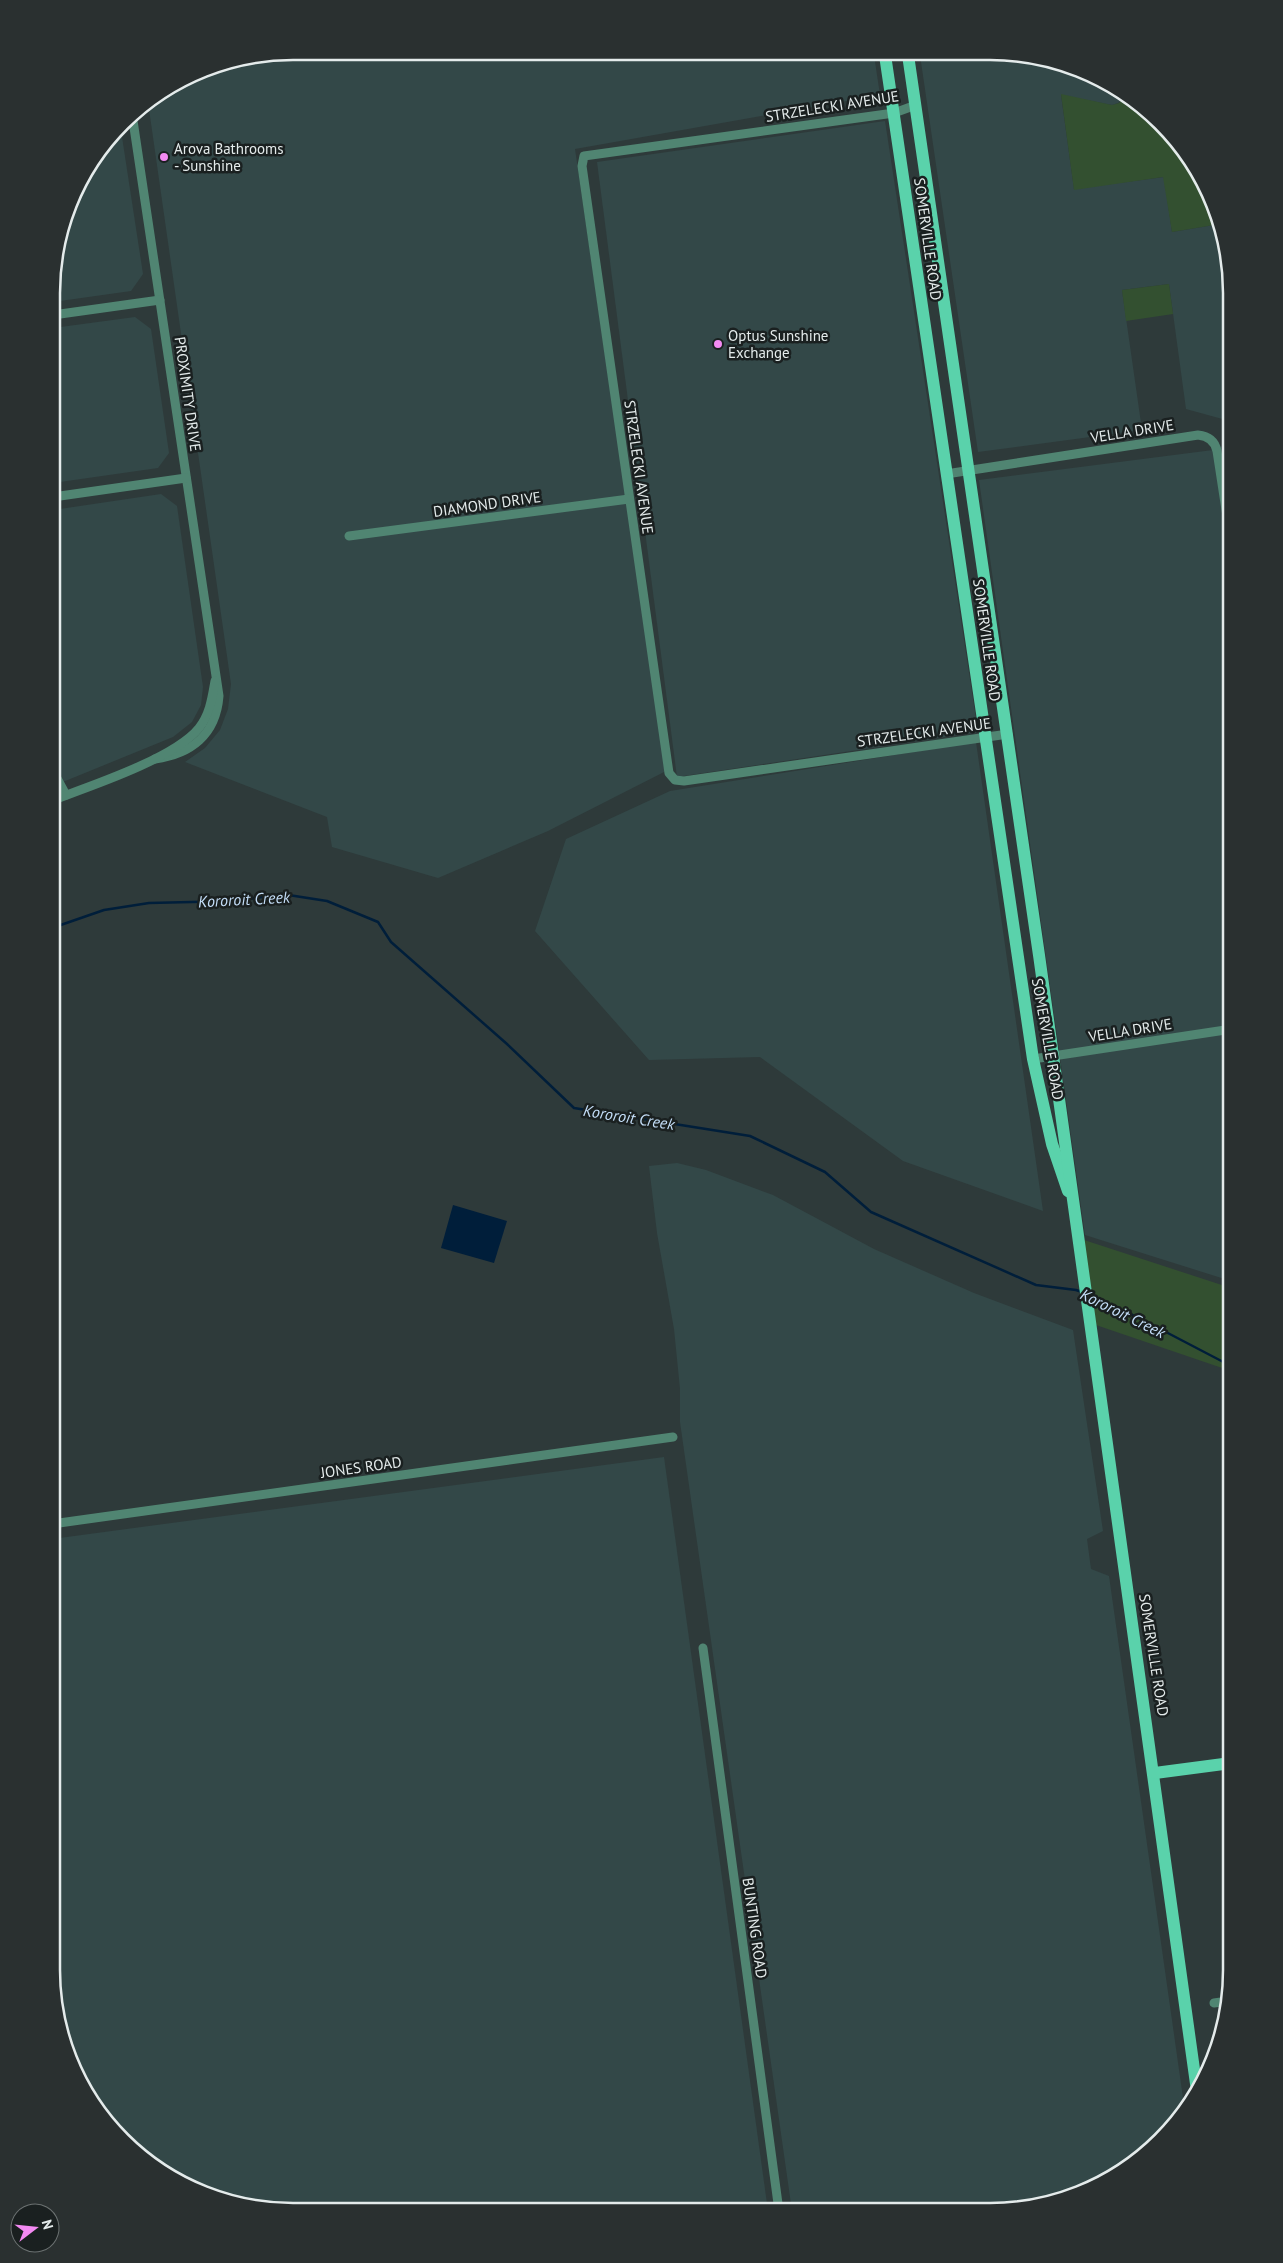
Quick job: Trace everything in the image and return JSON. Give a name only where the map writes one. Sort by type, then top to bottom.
[{"type":"main road","name":"SOMERVILLE ROAD","points":[[886,60],[984,738],[1033,1060],[1052,1144],[1078,1224]]},
{"type":"main road","name":"SOMERVILLE ROAD","points":[[909,60],[1078,1224],[1122,1549],[1155,1773],[1196,2080]]},
{"type":"main road","points":[[1155,1773],[1223,1764]]},
{"type":"street","name":"STRZELECKI AVENUE","points":[[916,105],[894,113],[584,156],[582,166],[669,773],[675,780],[1008,734]]},
{"type":"street","name":"PROXIMITY DRIVE","points":[[60,797],[155,759],[188,739],[200,727],[208,711],[215,678],[133,124]]},
{"type":"street","points":[[60,314],[160,300]]},
{"type":"street","name":"VELLA DRIVE","points":[[946,474],[1198,435],[1212,441],[1217,451],[1223,490]]},
{"type":"street","points":[[60,496],[186,478]]},
{"type":"street","name":"DIAMOND DRIVE","points":[[349,536],[630,499]]},
{"type":"street","points":[[60,784],[66,795]]},
{"type":"street","name":"VELLA DRIVE","points":[[1033,1060],[1223,1030]]},
{"type":"street","name":"JONES ROAD","points":[[60,1523],[673,1437]]},
{"type":"street","name":"BUNTING ROAD","points":[[703,1648],[778,2203]]},
{"type":"street","points":[[1214,2003],[1221,2002]]},
{"type":"shaded area","points":[[277,60],[875,60],[880,95],[575,149],[666,771],[548,831],[438,878],[332,847],[327,817],[185,762],[205,748],[220,730],[228,709],[231,684],[149,110],[176,91],[218,72],[247,64]]},
{"type":"shaded area","points":[[921,60],[1006,60],[1036,64],[1065,72],[1093,84],[1120,99],[1118,103],[1112,105],[1061,95],[1074,189],[1164,177],[1172,232],[1213,225],[1219,247],[1223,277],[1223,419],[1186,409],[1169,284],[1122,290],[1142,430],[978,452]]},
{"type":"shaded area","points":[[885,121],[978,732],[677,777],[597,162]]},
{"type":"shaded area","points":[[121,136],[143,274],[131,291],[60,301],[60,277],[64,247],[72,218],[91,176]]},
{"type":"shaded area","points":[[135,317],[151,329],[169,453],[158,468],[60,482],[60,327]]},
{"type":"shaded area","points":[[1223,446],[1223,1278],[1085,1235],[979,480],[1213,450]]},
{"type":"shaded area","points":[[161,494],[177,506],[203,687],[201,705],[192,722],[173,737],[60,783],[60,509]]},
{"type":"shaded area","points":[[976,742],[1043,1211],[903,1161],[760,1057],[649,1060],[535,931],[566,839],[670,791]]},
{"type":"shaded area","points":[[677,1163],[706,1170],[773,1195],[874,1249],[974,1293],[1073,1330],[1103,1531],[1087,1539],[1091,1569],[1109,1576],[1183,2101],[1155,2135],[1132,2155],[1107,2172],[1065,2191],[1036,2199],[1006,2203],[791,2203],[680,1422],[680,1389],[674,1329],[657,1233],[649,1166]]},
{"type":"shaded area","points":[[664,1457],[767,2203],[277,2203],[232,2195],[190,2179],[163,2164],[128,2135],[99,2100],[84,2073],[68,2031],[60,1986],[60,1538]]},
{"type":"green space","points":[[1061,94],[1112,105],[1122,100],[1155,128],[1184,163],[1199,190],[1213,225],[1172,232],[1163,177],[1074,190]]},
{"type":"green space","points":[[1169,284],[1173,314],[1126,321],[1122,290]]},
{"type":"green space","points":[[1081,1239],[1223,1285],[1223,1368],[1093,1324]]},
{"type":"water","points":[[453,1205],[507,1221],[494,1263],[441,1248]]},
{"type":"waterway","name":"Kororoit Creek","points":[[60,925],[104,910],[149,903],[235,901],[282,894],[327,901],[378,922],[391,942],[507,1044],[574,1108],[750,1136],[825,1172],[871,1212],[1036,1285],[1082,1292]]},
{"type":"waterway","name":"Kororoit Creek","points":[[1092,1297],[1141,1319],[1223,1362]]},
{"type":"place","name":"Arova Bathrooms - Sunshine","points":[[164,157]]},
{"type":"place","name":"Optus Sunshine Exchange","points":[[718,344]]}]
